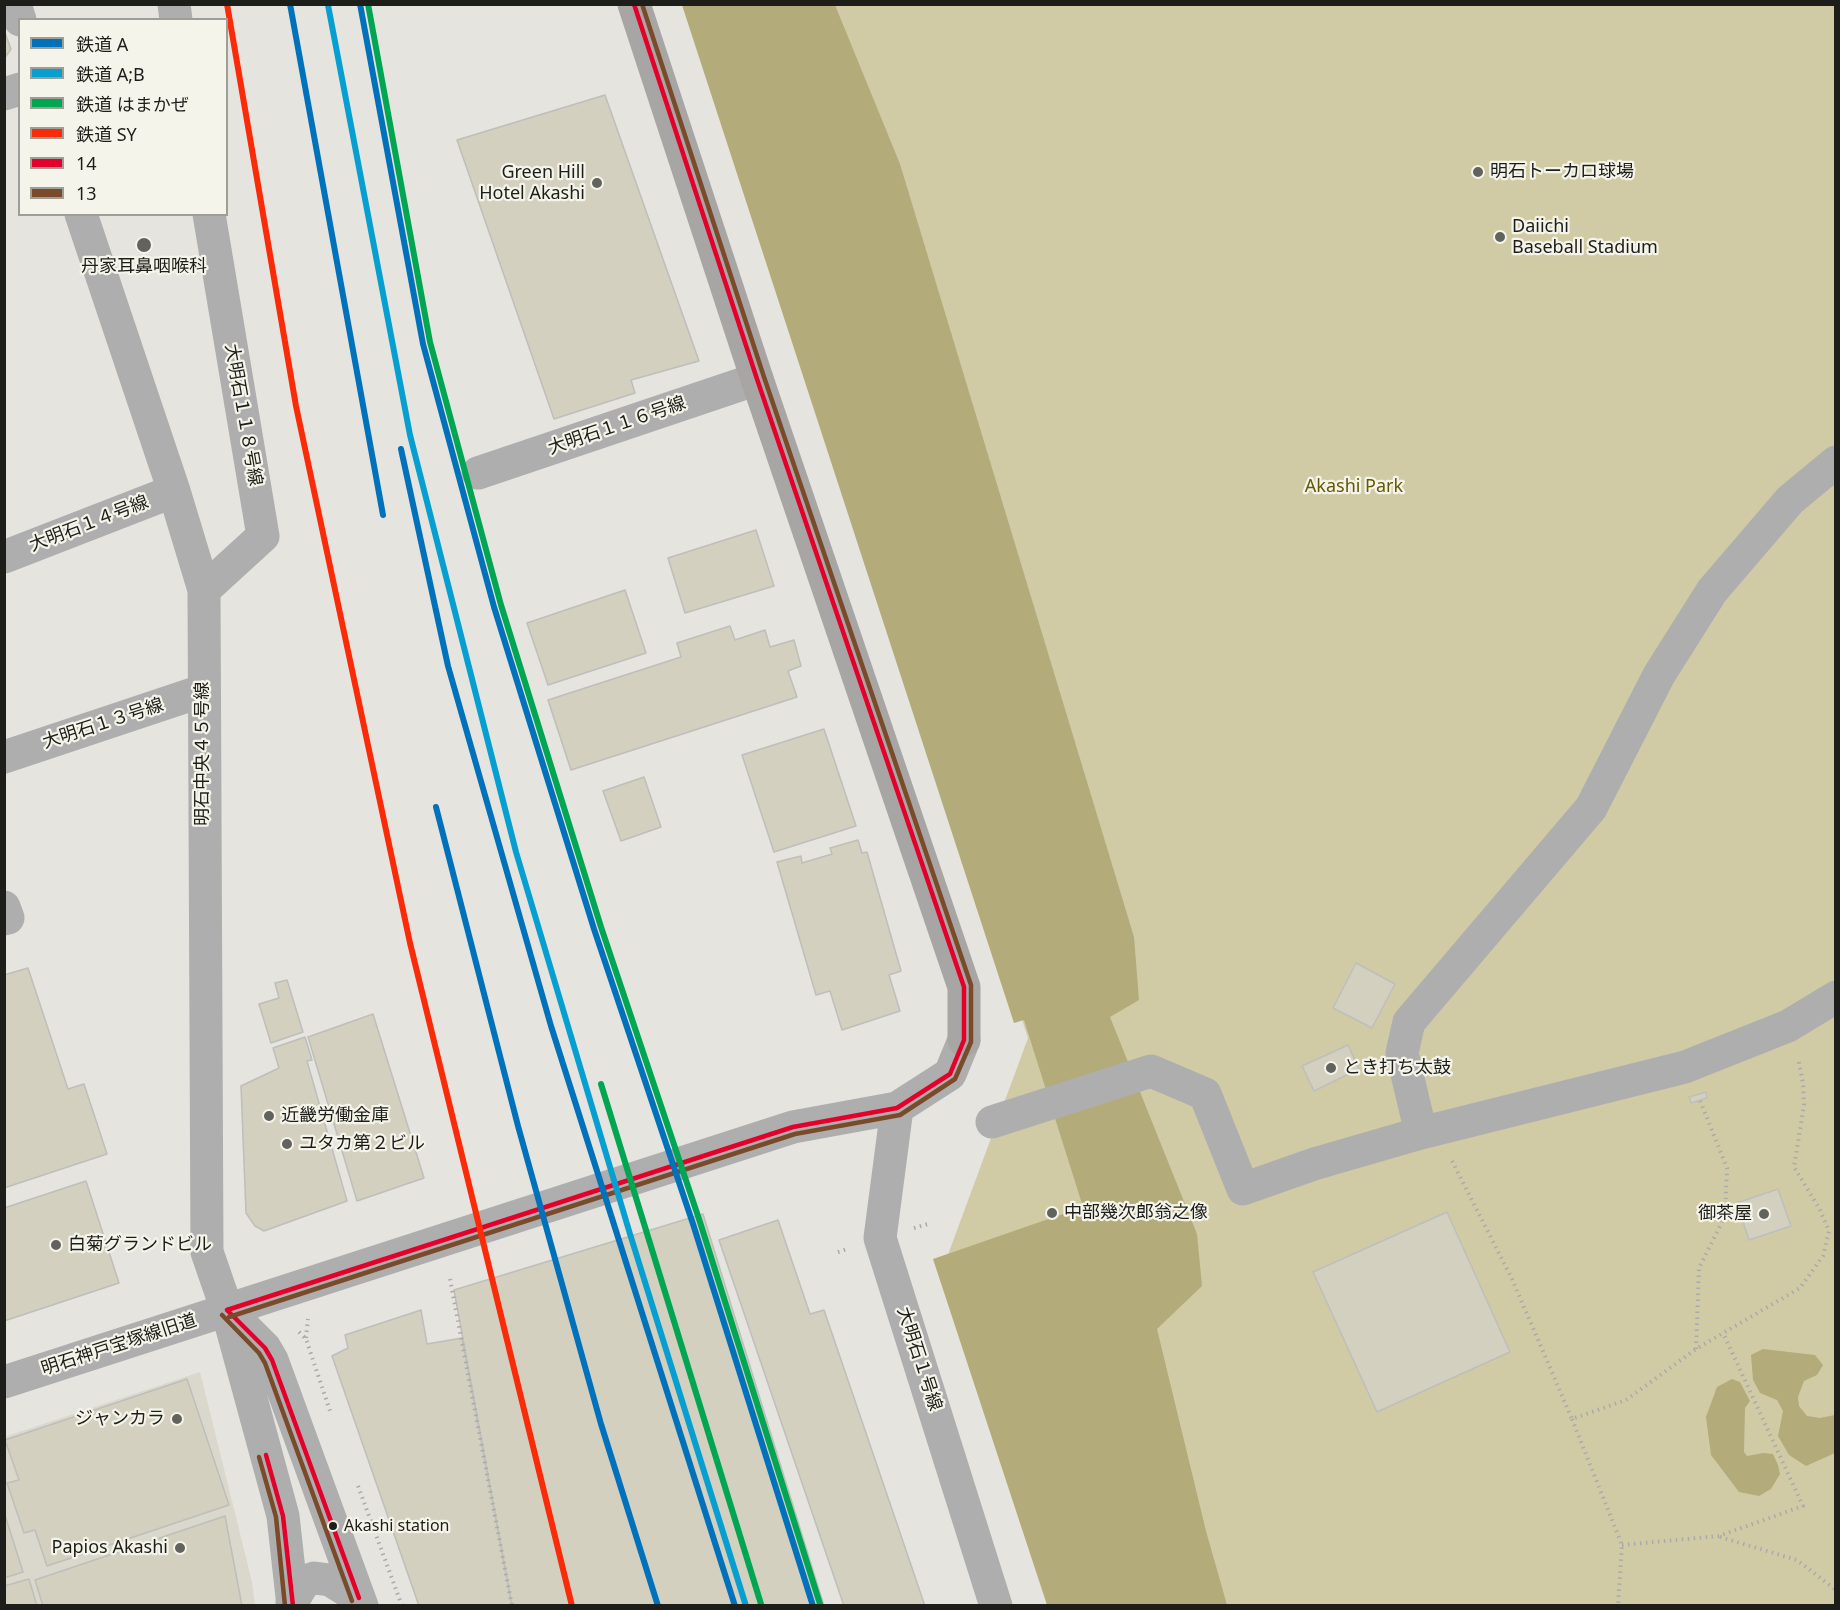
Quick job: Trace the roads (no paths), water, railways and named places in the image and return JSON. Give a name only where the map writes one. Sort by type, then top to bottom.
[{"type":"main road","points":[[634,4],[757,379],[964,987],[964,1041]]},
{"type":"street","name":"明石中央４５号線","points":[[82,216],[174,491],[204,590],[202,692],[207,1252],[227,1310],[283,1516],[293,1604]]},
{"type":"street","name":"大明石１１８号線","points":[[204,590],[263,536],[209,216]]},
{"type":"street","name":"大明石１１６号線","points":[[478,473],[757,379]]},
{"type":"street","points":[[1428,1131],[1402,1053],[1409,1022],[1591,808],[1659,675],[1712,591],[1790,500],[1836,462]]},
{"type":"street","name":"大明石１４号線","points":[[4,557],[174,491]]},
{"type":"street","name":"大明石１３号線","points":[[4,757],[202,692]]},
{"type":"street","points":[[4,907],[8,918],[4,919]]},
{"type":"street","points":[[992,1122],[1151,1071],[1205,1094],[1243,1189],[1314,1164],[1428,1131],[1685,1067],[1788,1026],[1836,997]]},
{"type":"street","name":"明石神戸宝塚線旧道","points":[[4,1382],[793,1127],[897,1108],[950,1074],[964,1041]]},
{"type":"street","name":"大明石１号線","points":[[897,1108],[880,1238],[996,1605]]},
{"type":"street","points":[[227,1310],[265,1348],[272,1360],[361,1602]]},
{"type":"street","points":[[293,1604],[304,1582],[314,1578],[330,1580],[361,1602]]},
{"type":"rail line","name":"SY","points":[[227,4],[296,406],[410,943],[572,1606]]},
{"type":"rail line","name":"A","points":[[290,4],[383,515]]},
{"type":"rail line","name":"A","points":[[360,4],[423,344],[494,607],[594,929],[693,1224],[813,1606]]},
{"type":"rail line","name":"はまかぜ","points":[[368,4],[430,342],[501,605],[601,927],[700,1222],[820,1604]]},
{"type":"rail line","name":"A;B","points":[[328,5],[410,435],[516,852],[630,1234],[746,1606]]},
{"type":"rail line","name":"A","points":[[401,449],[448,666],[551,1026],[735,1606]]},
{"type":"rail line","name":"A","points":[[436,807],[518,1126],[601,1424],[658,1606]]},
{"type":"rail line","name":"はまかぜ","points":[[601,1084],[761,1604]]},
{"type":"place","name":"明石トーカロ球場","points":[[1478,172]]},
{"type":"place","name":"Green Hill Hotel Akashi","points":[[597,183]]},
{"type":"place","name":"Daiichi Baseball Stadium","points":[[1500,237]]},
{"type":"place","name":"丹家耳鼻咽喉科","points":[[144,245]]},
{"type":"place","name":"とき打ち太鼓","points":[[1331,1068]]},
{"type":"place","name":"近畿労働金庫","points":[[269,1116]]},
{"type":"place","name":"ユタカ第２ビル","points":[[287,1144]]},
{"type":"place","name":"中部幾次郎翁之像","points":[[1052,1213]]},
{"type":"place","name":"御茶屋","points":[[1764,1214]]},
{"type":"place","name":"白菊グランドビル","points":[[56,1245]]},
{"type":"place","name":"ジャンカラ","points":[[177,1419]]},
{"type":"place","name":"Akashi station","points":[[333,1526]]},
{"type":"place","name":"Papios Akashi","points":[[180,1548]]},
{"type":"park label","name":"Akashi Park","points":[[1354,487]]}]
